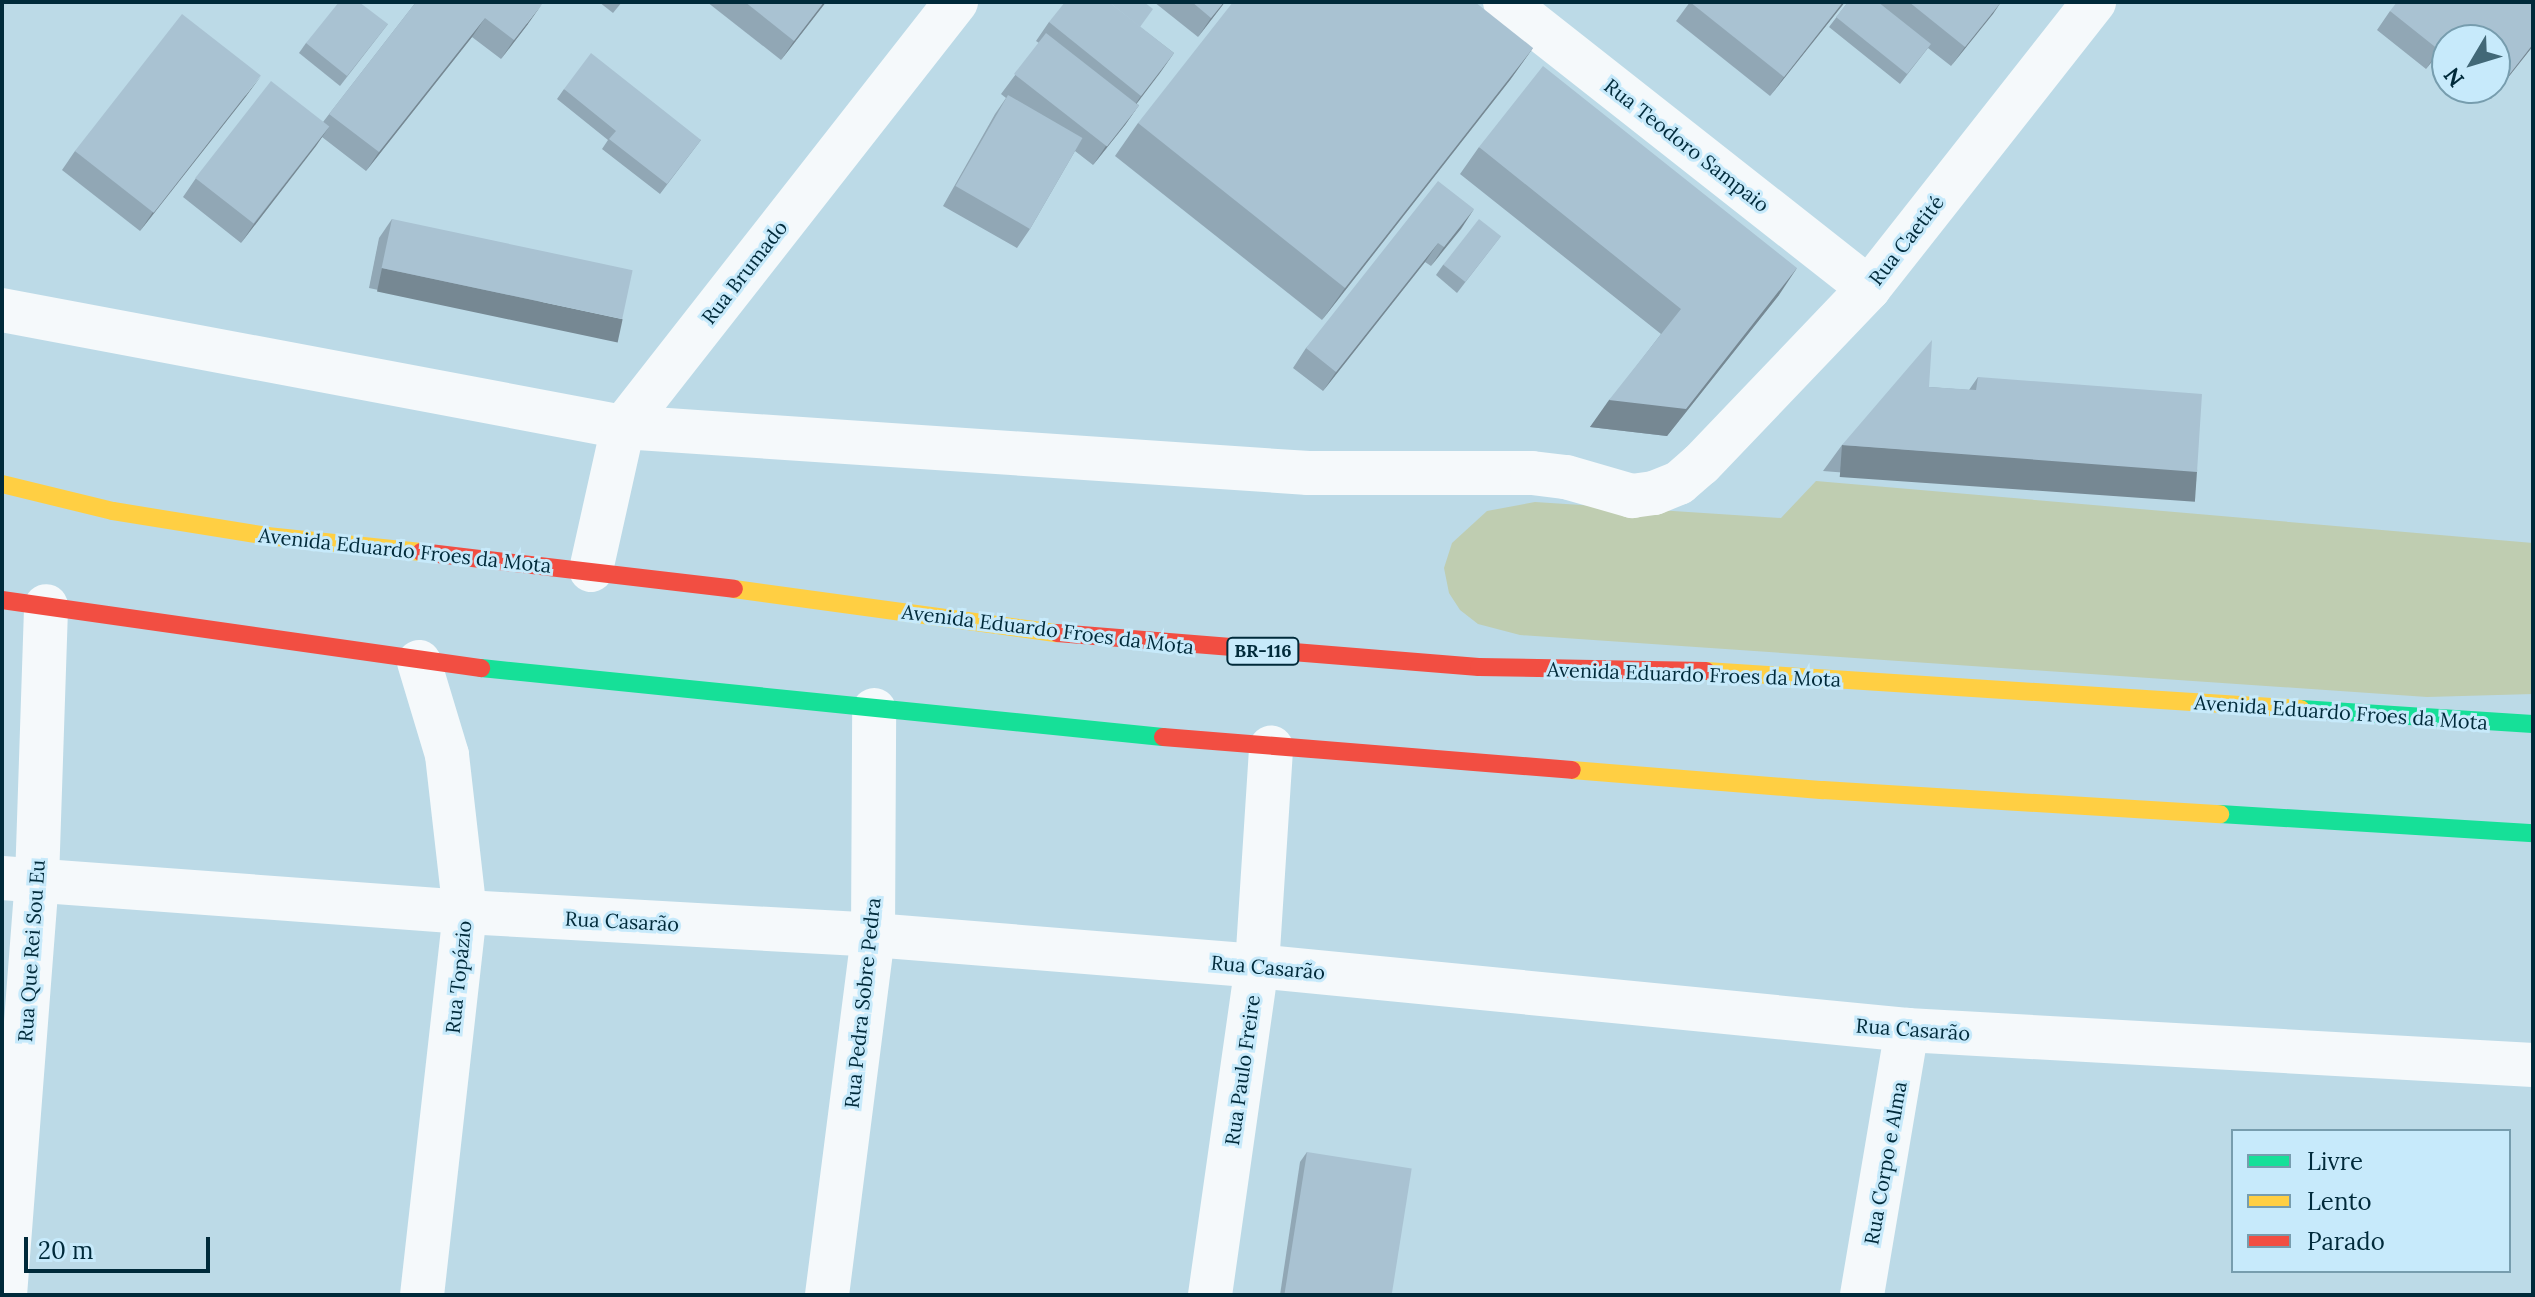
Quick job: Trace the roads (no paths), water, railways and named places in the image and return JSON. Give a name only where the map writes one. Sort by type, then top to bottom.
[{"type":"highway","name":"Avenida Eduardo Froes da Mota","points":[[2,484],[113,511],[267,536],[591,570],[1099,639],[1479,667],[1718,671],[2533,724]]},
{"type":"highway","points":[[2,600],[202,626],[419,662],[874,710],[1271,747],[1823,790],[2533,833]]},
{"type":"street","name":"Rua Brumado","points":[[591,570],[623,427],[956,2]]},
{"type":"street","name":"Rua Teodoro Sampaio","points":[[1505,2],[1869,288]]},
{"type":"street","name":"Rua Caetité","points":[[2,310],[623,427],[1308,473],[1532,473],[1566,477],[1632,496],[1679,483],[1701,464],[1869,288],[2094,2]]},
{"type":"street","name":"Rua Que Rei Sou Eu","points":[[5,1295],[19,879],[46,606]]},
{"type":"street","name":"Rua Topázio","points":[[419,662],[447,755],[465,912],[422,1295]]},
{"type":"street","name":"Rua Pedra Sobre Pedra","points":[[827,1295],[873,935],[874,710]]},
{"type":"street","name":"Rua Paulo Freire","points":[[1210,1295],[1257,966],[1271,747]]},
{"type":"street","name":"Rua Casarão","points":[[19,879],[465,912],[873,935],[1257,966],[1907,1030],[2533,1065]]},
{"type":"street","name":"Rua Corpo e Alma","points":[[1862,1295],[1907,1030]]}]
